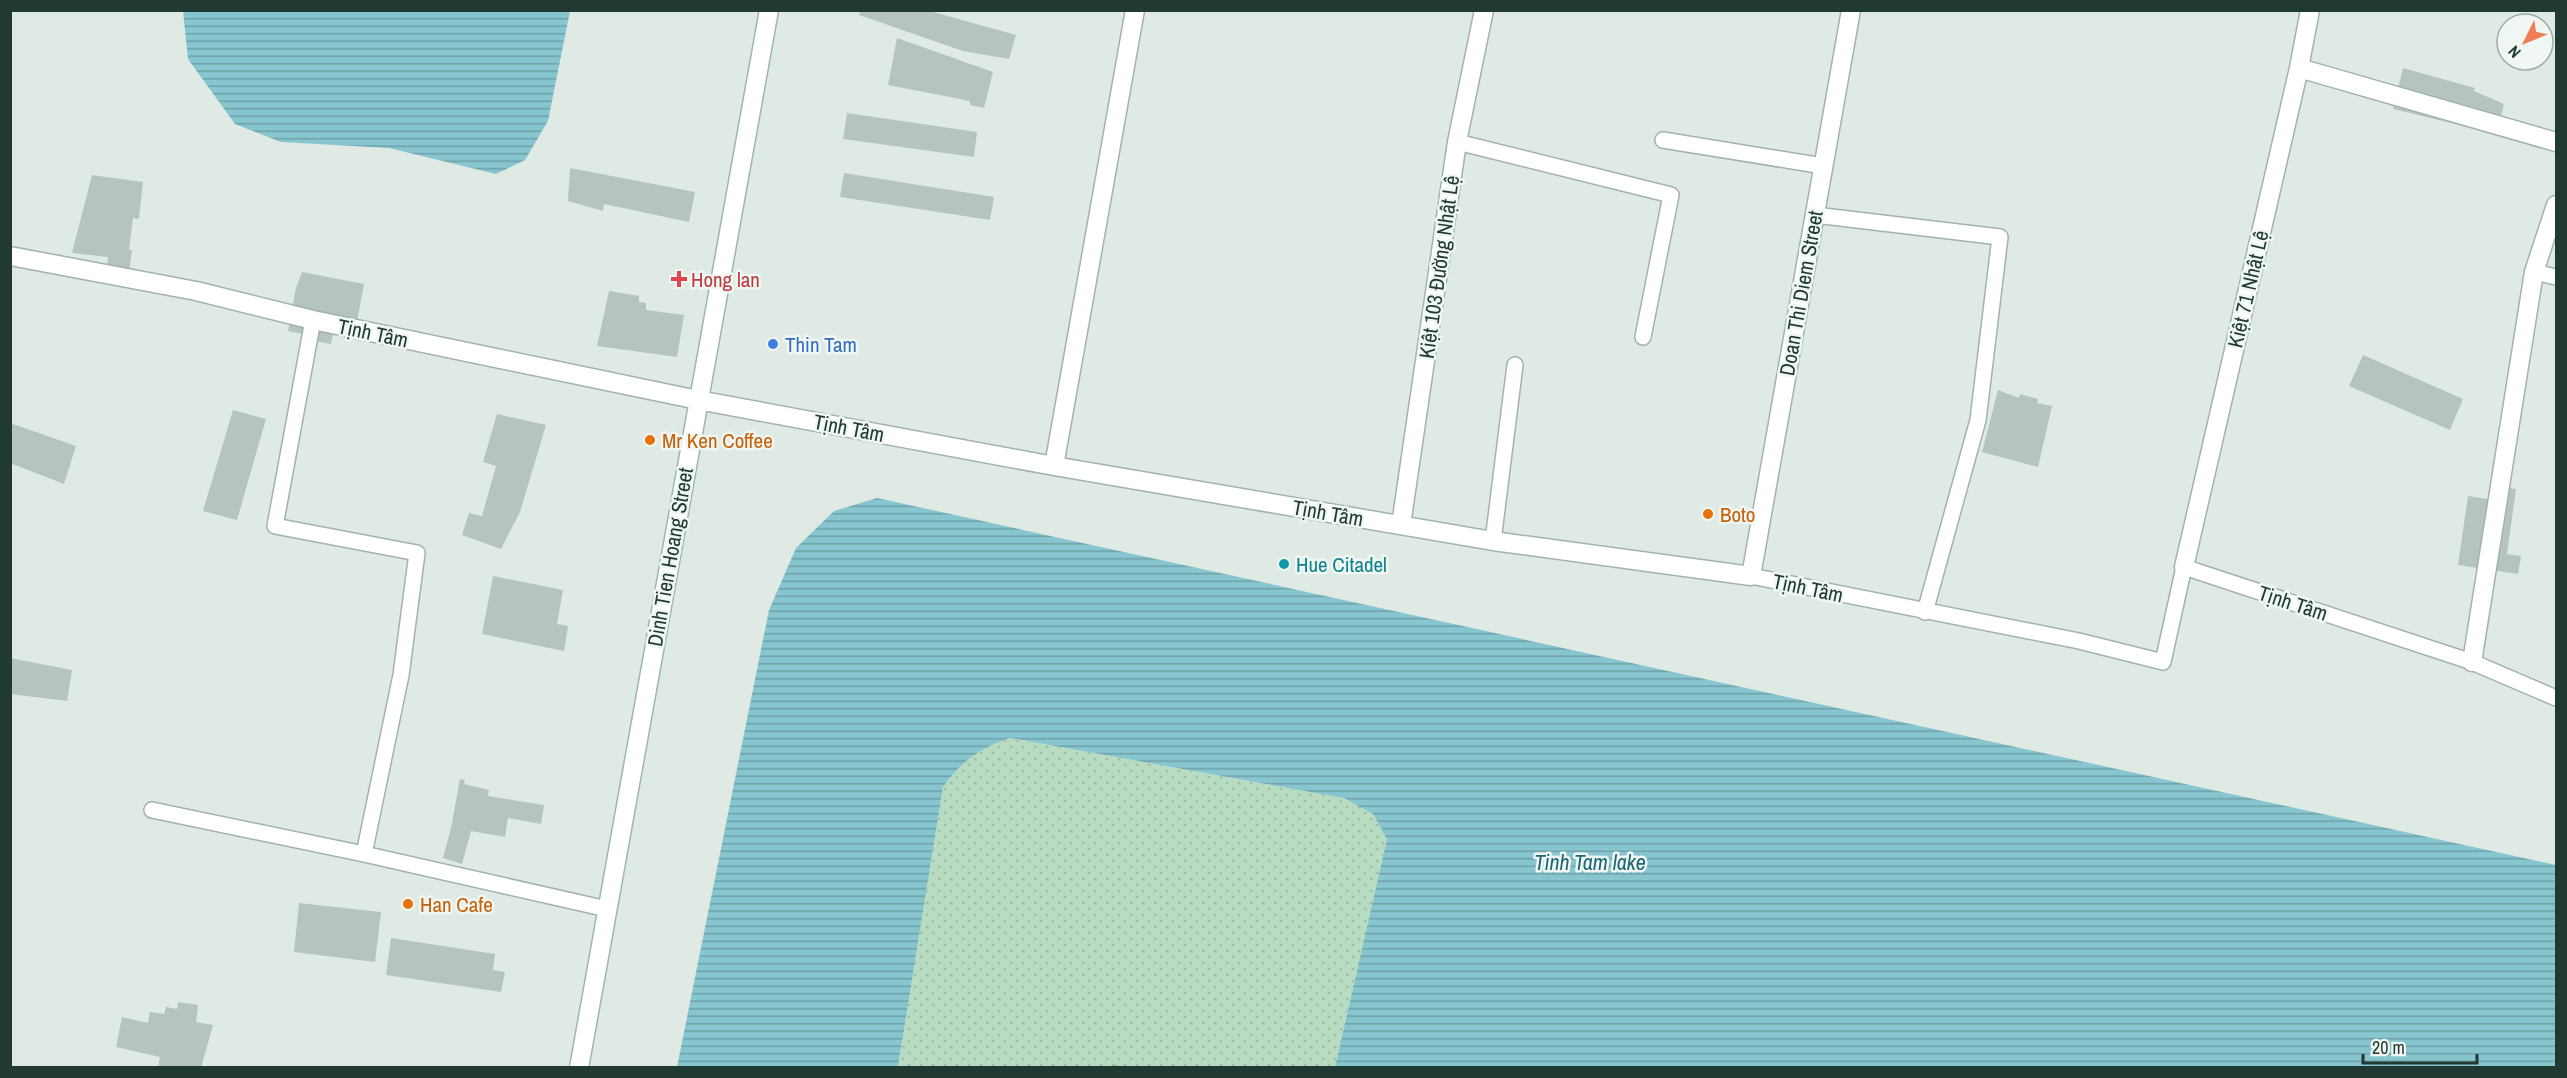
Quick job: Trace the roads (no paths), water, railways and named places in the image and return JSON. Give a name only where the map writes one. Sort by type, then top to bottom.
[{"type":"street","name":"Dinh Tien Hoang Street","points":[[579,1068],[768,10]]},
{"type":"street","points":[[1054,466],[1135,10]]},
{"type":"street","name":"Kiệt 103 Đường Nhật Lệ","points":[[1401,525],[1457,142],[1484,10]]},
{"type":"street","name":"Doan Thi Diem Street","points":[[1751,576],[1851,10]]},
{"type":"street","name":"Kiệt 71 Nhật Lệ","points":[[2184,567],[2300,68],[2310,10]]},
{"type":"street","points":[[2300,68],[2556,142]]},
{"type":"street","points":[[2472,662],[2534,272],[2556,205]]},
{"type":"street","name":"Tịnh Tâm","points":[[10,256],[196,291],[314,321],[698,400],[1054,466],[1493,541],[1751,576]]},
{"type":"lane","points":[[1663,140],[1823,166]]},
{"type":"lane","points":[[1457,142],[1671,195],[1643,337]]},
{"type":"lane","points":[[1815,216],[2000,237],[1978,420],[1925,612]]},
{"type":"lane","points":[[2534,272],[2556,277]]},
{"type":"lane","points":[[314,321],[275,526],[417,553],[401,675],[364,854]]},
{"type":"lane","points":[[1493,541],[1515,365]]},
{"type":"lane","name":"Tịnh Tâm","points":[[1751,576],[1925,612],[2079,640],[2163,662],[2184,567],[2472,662],[2556,698]]},
{"type":"lane","points":[[152,810],[364,854],[607,909]]},
{"type":"water","points":[[183,10],[570,11],[548,121],[525,160],[496,174],[389,148],[281,142],[235,124],[188,59]]},
{"type":"water","name":"Tinh Tam lake","points":[[877,498],[2556,865],[2556,1067],[1335,1067],[1387,839],[1373,814],[1344,798],[1010,738],[972,756],[943,787],[898,1067],[677,1067],[769,610],[796,548],[834,511]]},
{"type":"place","name":"Hong lan","points":[[679,279]]},
{"type":"place","name":"Thin Tam","points":[[773,344]]},
{"type":"place","name":"Mr Ken Coffee","points":[[650,440]]},
{"type":"place","name":"Boto","points":[[1708,514]]},
{"type":"place","name":"Hue Citadel","points":[[1284,564]]},
{"type":"place","name":"Han Cafe","points":[[408,904]]}]
